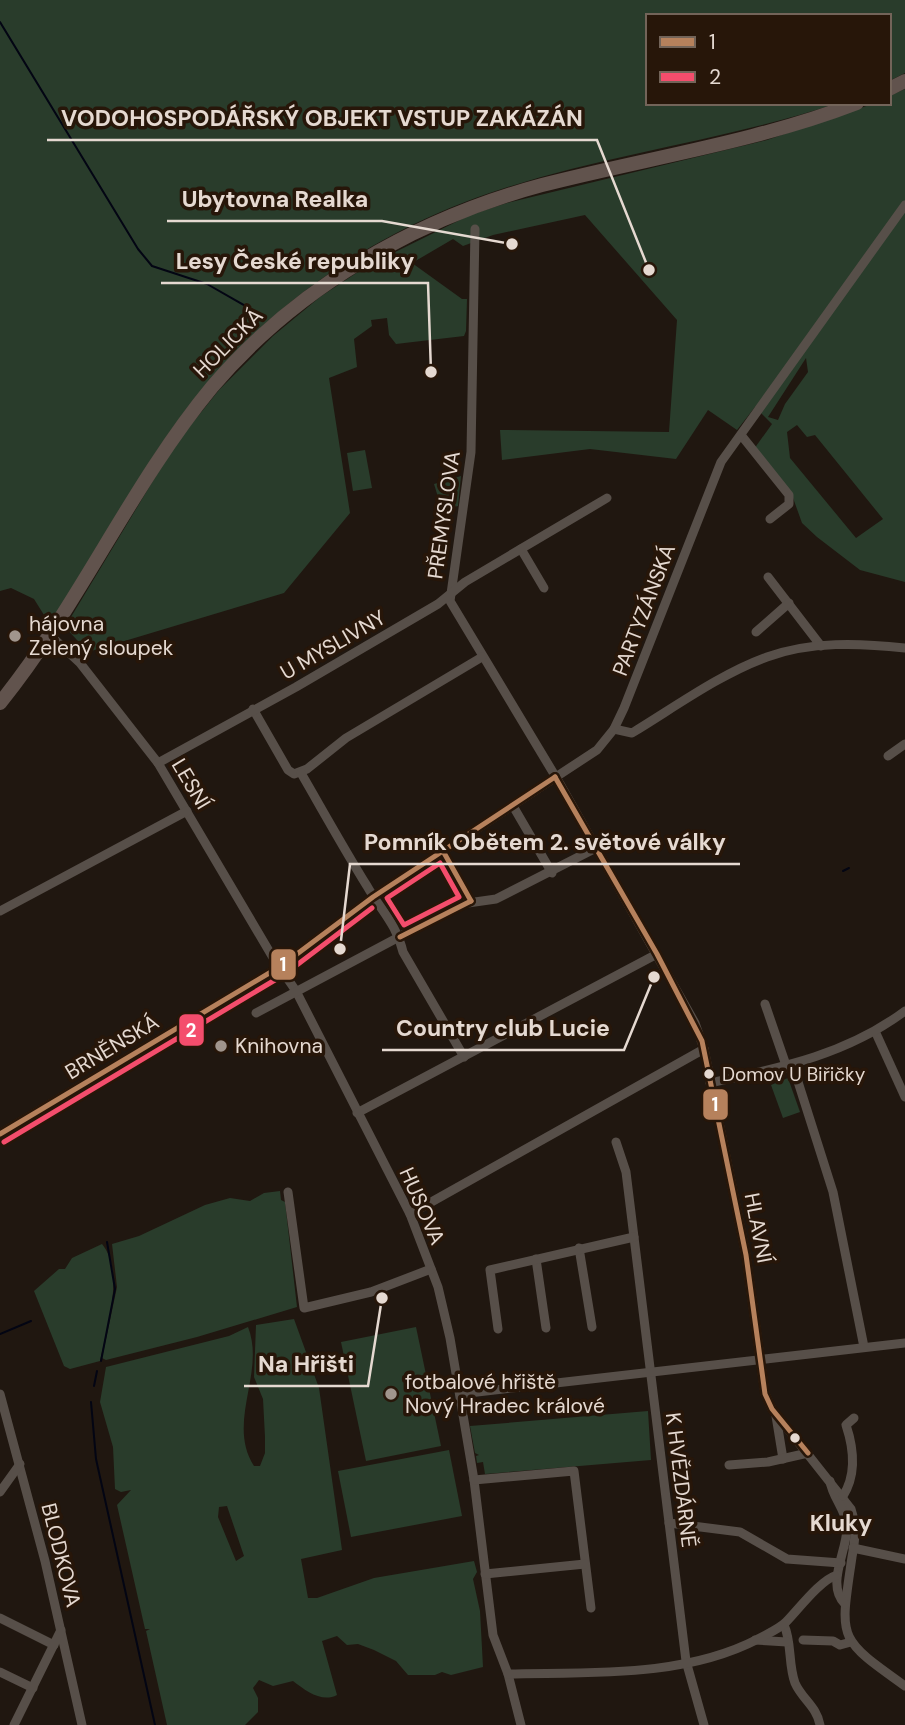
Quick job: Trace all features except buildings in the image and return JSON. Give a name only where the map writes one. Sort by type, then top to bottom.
[{"type":"main road","name":"HOLICKÁ","points":[[0,703],[51,636],[179,428],[254,344],[336,277],[399,240],[480,204],[552,183],[765,133],[851,105]]},
{"type":"street","name":"PARTYZÁNSKÁ","points":[[555,778],[597,750],[614,729],[721,462],[905,205]]},
{"type":"street","name":"PŘEMYSLOVA","points":[[475,229],[471,452],[451,591],[452,606],[657,954]]},
{"type":"street","points":[[741,435],[789,495],[789,504],[770,519]]},
{"type":"street","name":"U MYSLIVNY","points":[[158,763],[428,610],[451,591],[607,498]]},
{"type":"street","points":[[521,549],[544,588]]},
{"type":"street","points":[[768,577],[821,646]]},
{"type":"street","points":[[756,632],[789,603]]},
{"type":"street","name":"LESNÍ","points":[[51,636],[80,663],[158,763],[281,966]]},
{"type":"street","points":[[614,729],[632,733],[764,658],[821,646],[856,644],[905,648]]},
{"type":"street","points":[[253,709],[291,774],[301,773],[346,738],[482,657]]},
{"type":"street","points":[[888,755],[905,744]]},
{"type":"street","points":[[301,773],[373,897],[384,908],[400,937],[403,952],[464,1057]]},
{"type":"street","name":"BRNĚNSKÁ","points":[[0,1134],[281,966],[373,897],[555,778]]},
{"type":"street","points":[[513,806],[552,873]]},
{"type":"street","points":[[0,912],[187,811]]},
{"type":"street","points":[[256,1013],[471,901],[496,899],[552,873],[596,848]]},
{"type":"street","points":[[357,1113],[657,954]]},
{"type":"street","name":"HLAVNÍ","points":[[657,954],[695,1023],[704,1049],[746,1255],[765,1394],[775,1413],[844,1496],[855,1519],[843,1620],[851,1642]]},
{"type":"street","name":"HUSOVA","points":[[281,966],[410,1214],[431,1269],[450,1338],[460,1394],[474,1480],[493,1635],[508,1674],[521,1725]]},
{"type":"street","points":[[765,1004],[833,1192],[864,1348]]},
{"type":"street","points":[[710,1083],[790,1067],[875,1031],[905,1011]]},
{"type":"street","points":[[875,1031],[905,1097]]},
{"type":"street","points":[[410,1214],[704,1049]]},
{"type":"street","name":"K HVĚZDÁRNĚ","points":[[616,1142],[626,1171],[686,1661],[704,1725]]},
{"type":"street","points":[[288,1192],[304,1308],[370,1292],[431,1269]]},
{"type":"street","points":[[498,1329],[490,1270],[634,1237]]},
{"type":"street","points":[[579,1248],[592,1327]]},
{"type":"street","points":[[536,1259],[546,1328]]},
{"type":"street","points":[[460,1394],[905,1343]]},
{"type":"street","name":"BLODKOVA","points":[[0,1394],[20,1464],[82,1725]]},
{"type":"street","name":"HLAVNÍ","points":[[775,1413],[783,1459]]},
{"type":"street","points":[[844,1496],[853,1480],[851,1440],[846,1425],[854,1418]]},
{"type":"street","points":[[729,1465],[808,1454]]},
{"type":"street","points":[[0,1492],[20,1464]]},
{"type":"street","points":[[474,1480],[574,1471],[591,1608]]},
{"type":"street","name":"HLAVNÍ","points":[[508,1674],[632,1671],[715,1655],[755,1640],[784,1625],[800,1605],[836,1575],[841,1563],[847,1527],[831,1493],[830,1479]]},
{"type":"street","points":[[669,1523],[740,1532],[787,1559],[841,1563]]},
{"type":"street","points":[[853,1548],[905,1559]]},
{"type":"street","points":[[485,1574],[585,1564]]},
{"type":"street","name":"HLAVNÍ","points":[[836,1575],[841,1600],[845,1604]]},
{"type":"street","points":[[0,1618],[54,1645]]},
{"type":"street","points":[[784,1625],[789,1639],[787,1642],[796,1684],[818,1714],[820,1725]]},
{"type":"street","points":[[14,1725],[61,1630]]},
{"type":"street","points":[[755,1640],[787,1642]]},
{"type":"street","points":[[803,1640],[833,1641],[840,1645],[851,1642],[870,1661],[905,1686]]},
{"type":"street","points":[[0,1672],[33,1688]]},
{"type":"green space","points":[[0,0],[905,0],[905,73],[891,80],[891,14],[646,14],[646,105],[831,105],[745,129],[604,161],[510,186],[432,216],[367,249],[336,268],[278,312],[251,336],[208,382],[145,469],[70,596],[49,623],[34,599],[11,588],[0,591]]},
{"type":"green space","points":[[905,89],[905,582],[860,570],[802,523],[792,495],[754,449],[772,424],[755,407],[737,430],[708,410],[676,459],[590,449],[502,460],[500,430],[669,432],[677,320],[585,215],[493,235],[463,246],[453,239],[412,263],[462,299],[467,299],[466,331],[464,336],[396,344],[389,335],[387,318],[371,320],[372,326],[354,339],[357,367],[329,378],[350,513],[284,593],[88,652],[65,627],[174,446],[219,390],[273,336],[320,297],[367,266],[470,215],[507,203],[767,140],[869,105],[891,105],[891,95]],"holes":[[[806,358],[808,372],[785,404],[778,420],[768,417]],[[797,425],[807,437],[815,435],[883,519],[856,538],[790,458],[787,432]]]},
{"type":"green space","points":[[365,450],[372,488],[353,491],[347,453]]},
{"type":"green space","points":[[461,476],[458,506],[442,510],[434,484]]},
{"type":"green space","points":[[788,1078],[800,1112],[783,1118],[771,1085]]},
{"type":"green space","points":[[280,1191],[281,1200],[285,1202],[297,1307],[197,1337],[106,1360],[102,1358],[117,1287],[112,1244],[139,1236],[205,1205],[230,1198],[250,1201],[264,1193]]},
{"type":"green space","points":[[102,1244],[109,1256],[113,1284],[110,1316],[100,1361],[70,1369],[64,1366],[34,1291],[59,1269],[65,1269],[72,1258]]},
{"type":"green space","points":[[294,1319],[319,1388],[342,1550],[301,1559],[308,1598],[317,1598],[374,1578],[474,1561],[477,1572],[473,1579],[480,1611],[483,1667],[451,1675],[442,1672],[435,1675],[408,1675],[396,1661],[358,1644],[347,1645],[337,1636],[322,1641],[337,1695],[320,1697],[293,1681],[273,1686],[259,1680],[253,1688],[258,1698],[258,1712],[245,1725],[167,1725],[146,1631],[150,1629],[145,1629],[117,1505],[131,1490],[121,1492],[115,1489],[113,1447],[100,1402],[106,1367],[229,1336],[248,1327],[253,1362],[244,1432],[246,1449],[254,1466],[260,1466],[265,1453],[265,1437],[263,1399],[254,1377],[256,1325]],"holes":[[[227,1506],[244,1556],[236,1561],[218,1517],[219,1507]]]},
{"type":"green space","name":"fotbalové hřiště Nový Hradec králové","points":[[416,1327],[441,1446],[366,1461],[341,1342]]},
{"type":"green space","points":[[648,1411],[651,1460],[485,1474],[483,1462],[477,1463],[476,1456],[479,1455],[475,1453],[470,1426]]},
{"type":"green space","points":[[449,1450],[462,1516],[351,1537],[338,1471]]},
{"type":"waterway","points":[[0,22],[138,249],[152,266],[207,284],[263,316]]},
{"type":"waterway","points":[[843,871],[849,868]]},
{"type":"waterway","points":[[101,1361],[115,1289],[107,1242]]},
{"type":"waterway","points":[[0,1334],[31,1321]]},
{"type":"waterway","points":[[94,1386],[97,1371]]},
{"type":"waterway","points":[[91,1402],[96,1459],[155,1725]]},
{"type":"transit line","name":"1","points":[[555,777],[657,954],[702,1041],[746,1255],[765,1394],[772,1409],[808,1453]]},
{"type":"transit line","name":"1","points":[[0,1134],[281,966],[373,897],[555,777]]},
{"type":"transit line","name":"1","points":[[443,851],[471,901]]},
{"type":"transit line","name":"2","points":[[440,863],[459,897],[404,925],[387,898],[440,863]]},
{"type":"transit line","name":"1","points":[[400,937],[471,901]]},
{"type":"transit line","name":"2","points":[[4,1142],[285,974],[372,908]]},
{"type":"place","name":"Ubytovna Realka","points":[[512,244]]},
{"type":"place","name":"VODOHOSPODÁŘSKÝ OBJEKT VSTUP ZAKÁZÁN","points":[[649,270]]},
{"type":"place","name":"Lesy České republiky","points":[[431,372]]},
{"type":"place","name":"hájovna Zelený sloupek","points":[[15,636]]},
{"type":"place","name":"Pomník Obětem 2. světové války","points":[[340,949]]},
{"type":"place","name":"Country club Lucie","points":[[654,977]]},
{"type":"place","name":"Knihovna","points":[[221,1046]]},
{"type":"place","name":"Domov U Biřičky","points":[[709,1074]]},
{"type":"place","name":"Na Hřišti","points":[[382,1298]]},
{"type":"place","name":"fotbalové hřiště Nový Hradec králové","points":[[391,1394]]},
{"type":"district","name":"Kluky","points":[[841,1523]]}]
